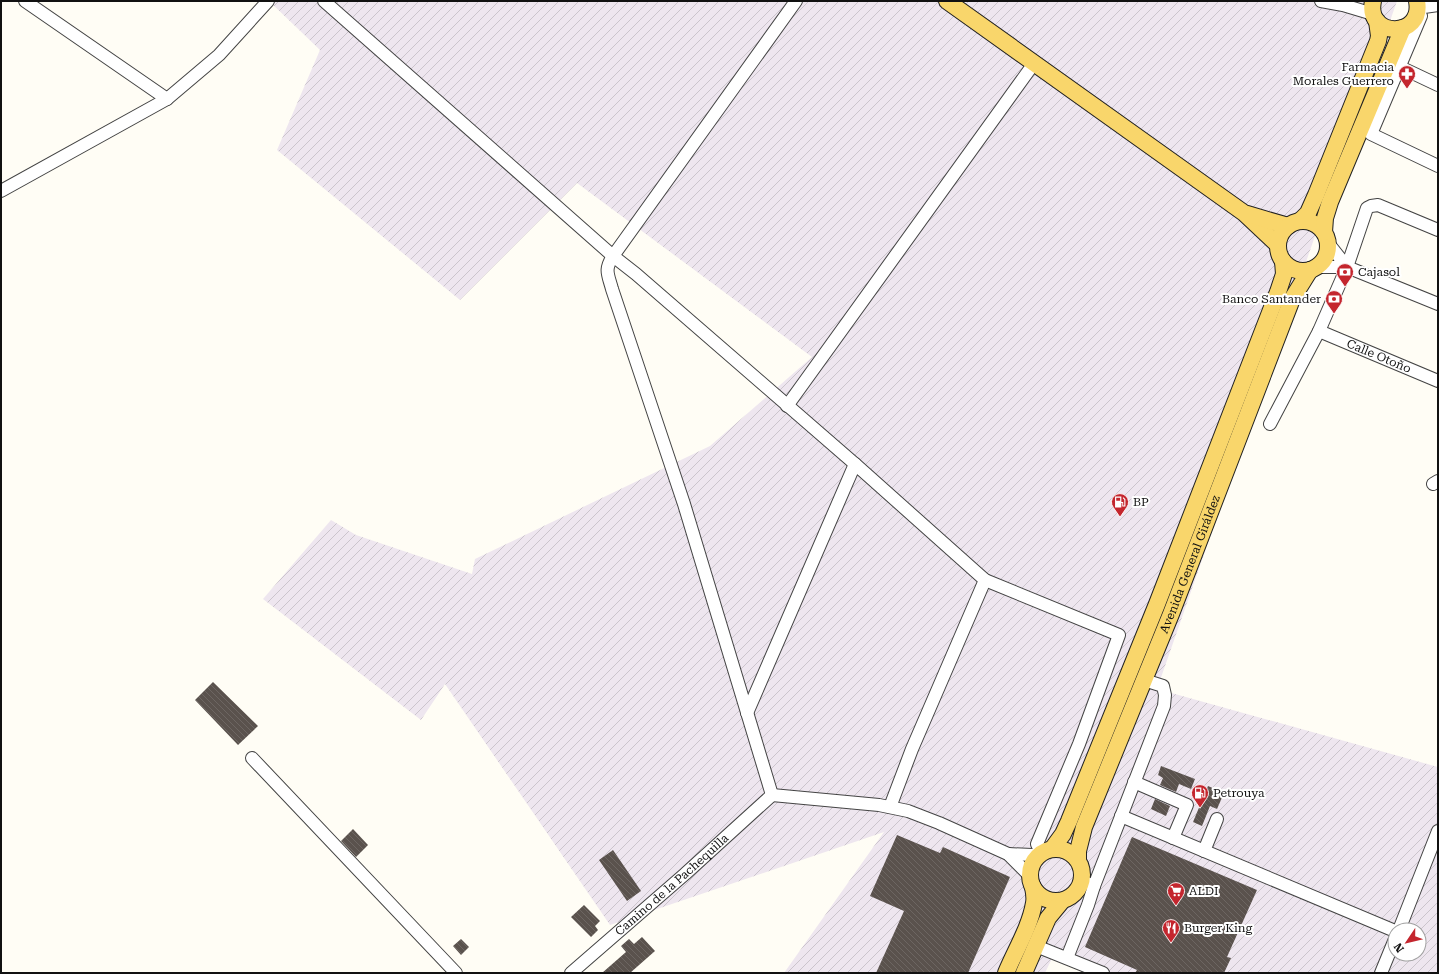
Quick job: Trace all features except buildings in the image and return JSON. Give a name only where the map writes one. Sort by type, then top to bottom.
[{"type":"main road","points":[[947,1],[1035,62],[1244,213],[1278,245]]},
{"type":"main road","points":[[1374,12],[1379,36],[1378,41],[1316,195],[1308,213],[1281,235],[1278,245],[1280,255],[1283,261],[1294,269],[1302,271],[1313,269],[1325,258],[1328,251],[1326,238],[1326,212],[1404,28],[1414,19],[1420,4]]},
{"type":"main road","points":[[1374,12],[1382,26],[1396,30],[1404,28]]},
{"type":"main road","points":[[1244,213],[1294,224],[1309,222],[1315,224],[1326,238]]},
{"type":"main road","name":"Avenida General Giráldez","points":[[1039,852],[1063,834],[1069,821],[1157,604],[1278,292],[1284,274],[1283,261]]},
{"type":"main road","name":"Avenida General Giráldez","points":[[1078,860],[1078,851],[1084,827],[1144,680],[1292,298],[1313,269]]},
{"type":"main road","points":[[1006,973],[1032,911],[1034,902],[1032,867],[1039,852],[1066,851],[1078,860],[1088,883],[1080,887],[1074,894],[1062,901],[1048,918],[1024,973]]},
{"type":"main road","points":[[1032,882],[1038,894],[1048,900],[1062,901]]},
{"type":"street","points":[[25,1],[166,100]]},
{"type":"street","points":[[1,191],[166,100],[219,55],[268,1]]},
{"type":"street","points":[[324,1],[613,256],[855,464],[986,580],[1119,635],[1039,852],[1008,854]]},
{"type":"street","points":[[796,1],[613,256],[608,264],[607,270],[612,289],[684,504],[772,795],[890,807],[918,814],[1008,854],[1032,882]]},
{"type":"street","points":[[1322,1],[1348,3],[1374,12]]},
{"type":"street","points":[[1438,5],[1420,4],[1400,67],[1371,134],[1438,166]]},
{"type":"street","points":[[787,406],[1035,62]]},
{"type":"street","points":[[1400,67],[1438,85]]},
{"type":"street","points":[[1270,424],[1319,331],[1346,267],[1367,208],[1378,205],[1438,230]]},
{"type":"street","points":[[1326,238],[1346,267]]},
{"type":"street","points":[[1313,269],[1346,267],[1438,304]]},
{"type":"street","name":"Calle Otoño","points":[[1319,331],[1438,381]]},
{"type":"street","points":[[747,713],[855,464]]},
{"type":"street","points":[[890,807],[912,749],[986,580]]},
{"type":"street","points":[[1067,958],[1088,905],[1088,883],[1121,816],[1164,706],[1165,695],[1163,686],[1144,680]]},
{"type":"street","points":[[252,758],[456,973]]},
{"type":"street","points":[[1134,782],[1187,805],[1173,838]]},
{"type":"street","name":"Camino de la Pachequilla","points":[[571,973],[772,795]]},
{"type":"street","points":[[1121,816],[1387,928]]},
{"type":"street","points":[[1204,851],[1217,819]]},
{"type":"street","points":[[1402,922],[1438,831]]},
{"type":"street","points":[[1036,946],[1103,973]]},
{"type":"street","points":[[1381,973],[1387,958]]},
{"type":"shaded area","points":[[269,1],[1397,1],[1157,689],[1438,767],[1438,973],[1105,973],[1055,952],[1045,973],[784,973],[884,832],[610,925],[445,684],[421,720],[263,599],[331,520],[356,535],[472,574],[475,559],[710,446],[812,357],[577,183],[460,300],[277,150],[320,50]]},
{"type":"place","name":"Farmacia Morales Guerrero","points":[[1407,89]]},
{"type":"place","name":"Cajasol","points":[[1345,287]]},
{"type":"place","name":"Banco Santander","points":[[1334,314]]},
{"type":"place","name":"BP","points":[[1120,517]]},
{"type":"place","name":"Petrouya","points":[[1200,808]]},
{"type":"place","name":"ALDI","points":[[1176,906]]},
{"type":"place","name":"Burger King","points":[[1171,943]]}]
